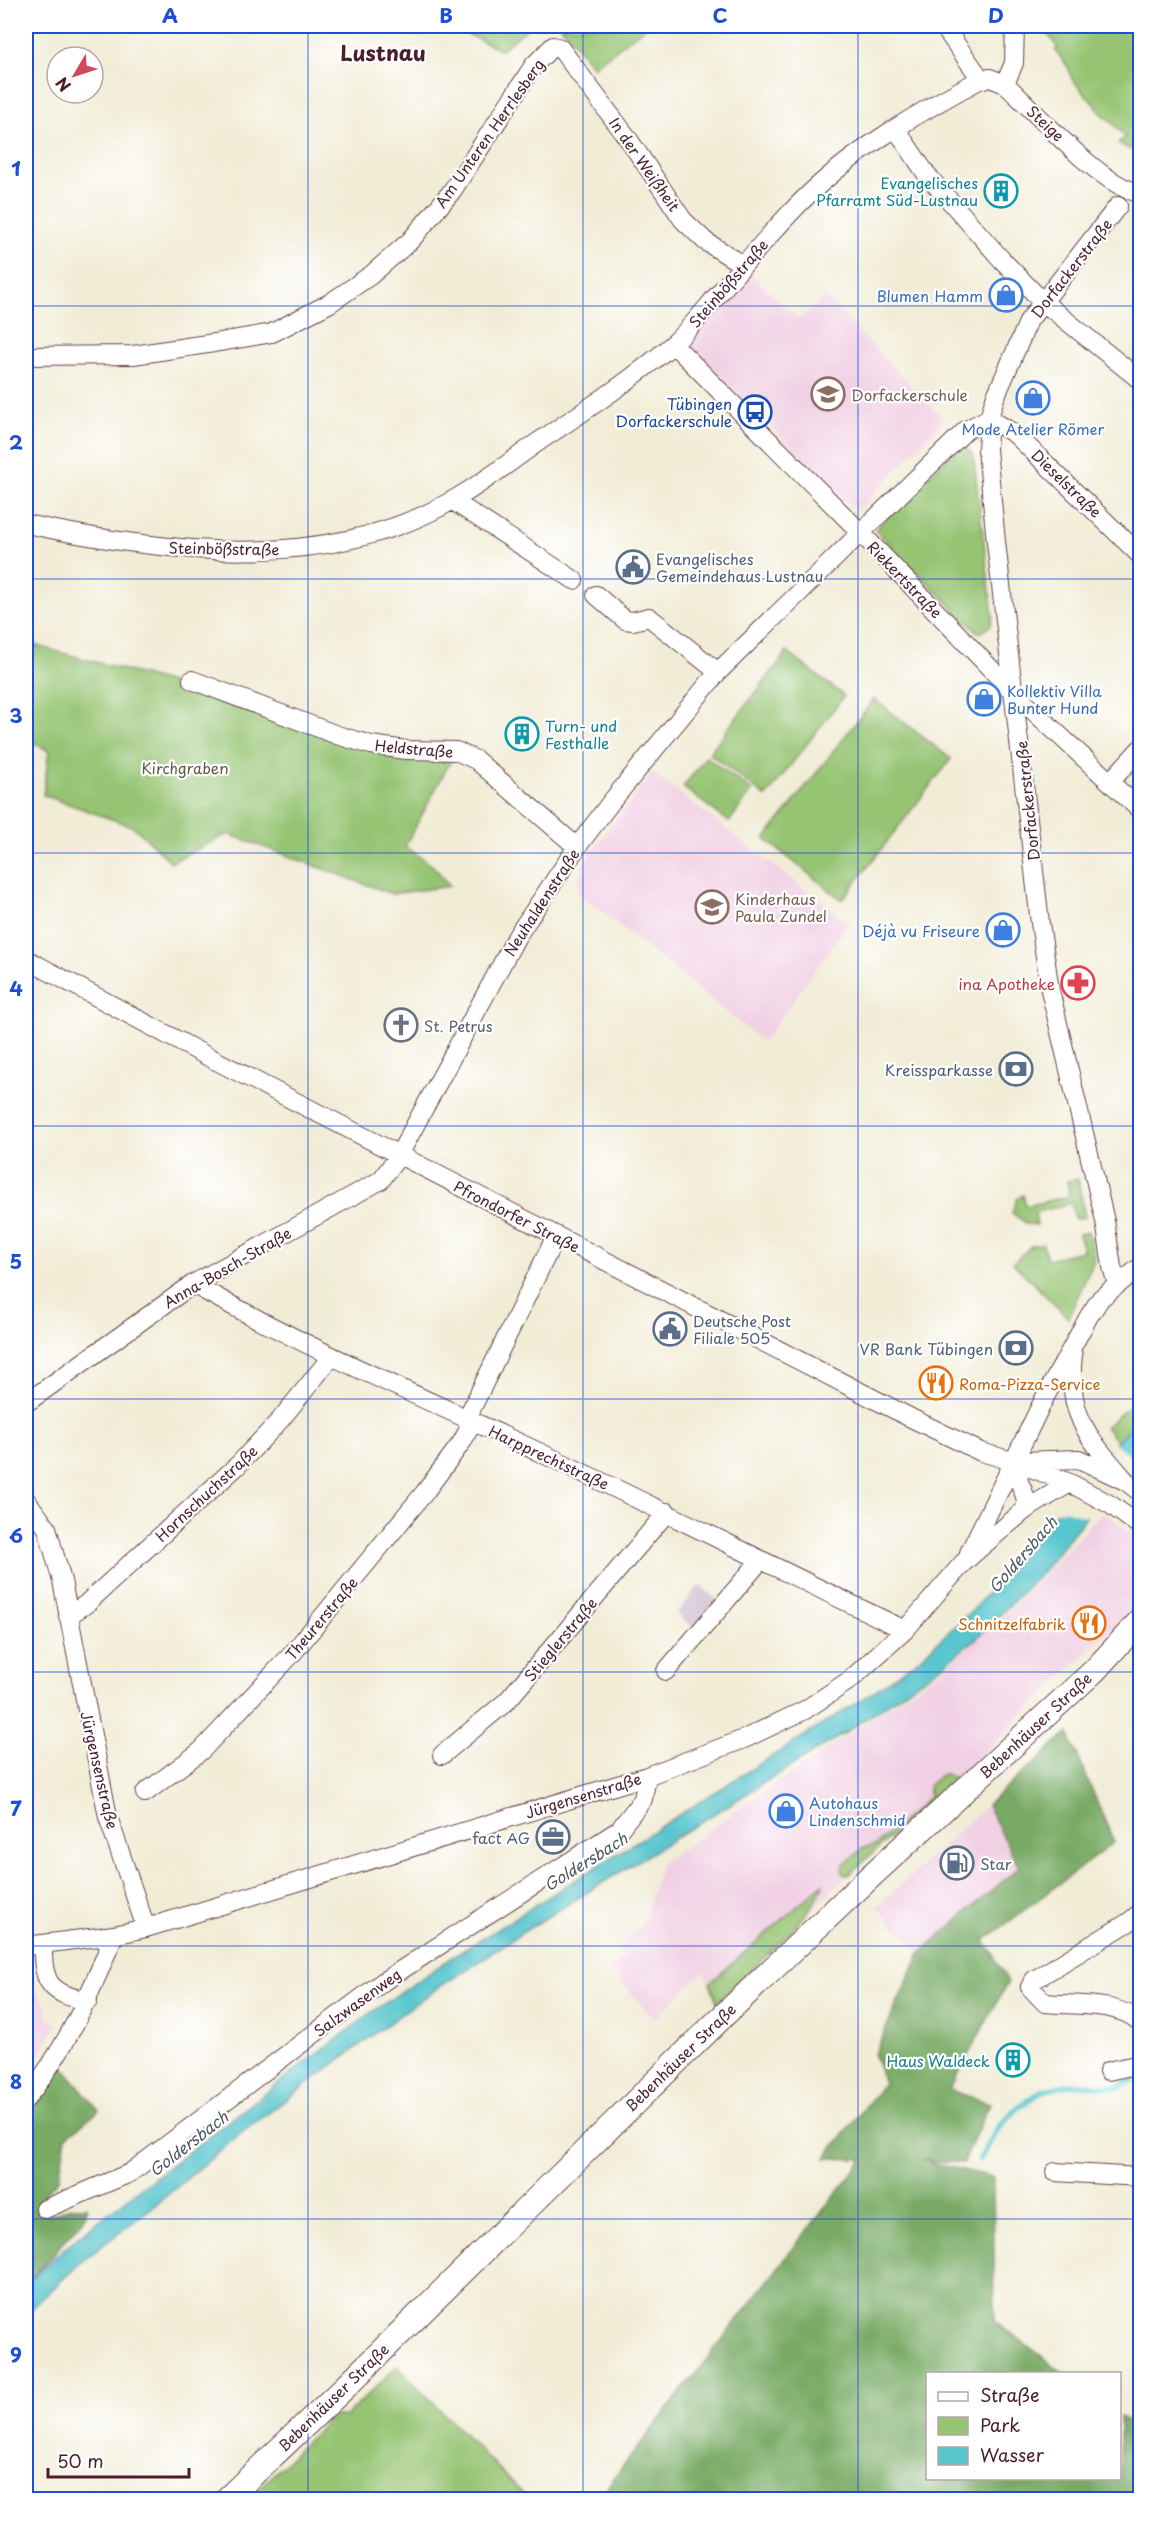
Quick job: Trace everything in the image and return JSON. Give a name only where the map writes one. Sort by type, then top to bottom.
[{"type":"main road","name":"Bebenhäuser Straße","points":[[226,2499],[344,2388],[725,2014],[872,1875],[1094,1671],[1130,1641],[1140,1621]]},
{"type":"street","points":[[943,26],[981,79],[990,78],[1005,84],[1014,63],[1015,26]]},
{"type":"street","name":"Am Unteren Herrlesberg","points":[[26,356],[133,355],[272,333],[330,303],[370,275],[411,240],[452,191],[534,65],[548,49],[554,46],[560,48]]},
{"type":"street","name":"In der Weißheit","points":[[560,48],[627,137],[683,220],[705,241],[743,265]]},
{"type":"street","name":"Steinbößstraße","points":[[26,524],[119,542],[172,548],[272,552],[357,537],[403,523],[453,501],[592,406],[673,344],[814,189],[859,153],[981,79]]},
{"type":"street","name":"Steige","points":[[1005,84],[1095,167],[1121,186],[1140,195]]},
{"type":"street","points":[[896,129],[927,175],[1002,260],[1043,302],[1140,380]]},
{"type":"street","name":"Dorfackerstraße","points":[[1117,1284],[1108,1236],[1050,990],[1040,923],[987,449],[989,418],[1002,376],[1029,320],[1118,206]]},
{"type":"street","name":"Riekertstraße","points":[[673,344],[861,533],[1014,693],[1140,810]]},
{"type":"street","name":"Neuhaldenstraße","points":[[399,1155],[501,964],[577,847],[718,672],[966,430],[989,418]]},
{"type":"street","name":"Dieselstraße","points":[[989,418],[1016,435],[1140,555]]},
{"type":"street","points":[[453,501],[574,580]]},
{"type":"street","points":[[596,595],[625,620],[633,621],[650,617],[718,672]]},
{"type":"street","name":"Heldstraße","points":[[192,680],[337,735],[371,745],[406,750],[456,751],[476,760],[577,847]]},
{"type":"street","points":[[1110,782],[1140,749]]},
{"type":"street","name":"Pfrondorfer Straße","points":[[26,959],[399,1155],[962,1444],[1070,1483],[1111,1505],[1140,1526]]},
{"type":"street","name":"Anna-Bosch-Straße","points":[[26,1403],[193,1284],[374,1185],[389,1171],[399,1155]]},
{"type":"street","name":"Theurerstraße","points":[[145,1793],[201,1751],[292,1654],[425,1492],[455,1451],[556,1236]]},
{"type":"street","name":"Jürgensenstraße","points":[[963,1563],[1012,1461],[1101,1298],[1140,1267]]},
{"type":"street","name":"Harpprechtstraße","points":[[193,1284],[332,1356],[667,1512],[760,1561],[905,1630]]},
{"type":"street","points":[[1075,1344],[1070,1380],[1075,1408],[1095,1445],[1134,1487]]},
{"type":"street","name":"Hornschuchstraße","points":[[67,1612],[86,1604],[237,1466],[281,1419],[332,1356]]},
{"type":"street","name":"Pfrondorfer Straße","points":[[1012,1461],[1079,1459],[1134,1487]]},
{"type":"street","points":[[1012,1461],[1018,1483],[1026,1495],[1025,1510]]},
{"type":"street","name":"Jürgensenstraße","points":[[88,2001],[64,1997],[48,1981],[43,1962],[34,1945],[114,1935],[146,1928],[647,1776],[744,1739],[805,1710],[850,1680],[905,1630],[963,1563],[1025,1510],[1070,1483]]},
{"type":"street","name":"Jürgensenstraße","points":[[26,1500],[47,1528],[62,1581],[108,1817],[146,1928]]},
{"type":"street","name":"Stieglerstraße","points":[[442,1755],[507,1701],[667,1512]]},
{"type":"street","points":[[666,1671],[760,1561]]},
{"type":"street","name":"Salzwasenweg","points":[[45,2209],[130,2173],[384,1981],[619,1830],[643,1799],[647,1776]]},
{"type":"street","points":[[1140,1913],[1034,1980],[1030,1987],[1045,2003],[1106,2007],[1135,2017],[1140,2022]]},
{"type":"street","points":[[26,2099],[51,2067],[88,2001],[114,1935]]},
{"type":"street","points":[[1108,2071],[1140,2064]]},
{"type":"street","points":[[1055,2172],[1140,2177]]},
{"type":"shaded area","name":"Dorfackerschule","points":[[747,271],[799,319],[825,297],[944,420],[857,511],[687,345]]},
{"type":"shaded area","name":"Kinderhaus Paula Zundel","points":[[652,773],[849,923],[763,1042],[579,893],[580,884],[577,881],[584,870],[581,866]]},
{"type":"shaded area","points":[[1103,1511],[1140,1540],[1140,1601],[951,1784],[848,1875],[717,2002],[704,1971],[654,2019],[610,1970],[624,1958],[616,1947],[642,1926],[661,1863],[945,1668],[1011,1609]]},
{"type":"shaded area","points":[[699,1585],[723,1604],[699,1632],[676,1614]]},
{"type":"shaded area","points":[[987,1805],[1019,1867],[920,1953],[877,1907]]},
{"type":"shaded area","points":[[26,1957],[33,1985],[48,2008],[47,2018],[58,2024],[26,2076]]},
{"type":"green space","points":[[451,26],[530,26],[501,50]]},
{"type":"green space","points":[[561,26],[647,26],[593,67]]},
{"type":"green space","points":[[1042,26],[1140,26],[1140,135],[1130,150],[1118,143],[1125,137],[1072,79],[1068,67],[1055,50],[1058,48]]},
{"type":"green space","points":[[961,444],[973,454],[993,616],[991,625],[981,633],[976,631],[875,530]]},
{"type":"green space","name":"Kirchgraben","points":[[26,643],[190,688],[337,735],[456,751],[405,846],[433,866],[450,886],[392,894],[228,834],[171,862],[134,827],[43,795],[49,751],[26,738]]},
{"type":"green space","points":[[787,652],[844,696],[766,797],[709,753]]},
{"type":"green space","points":[[874,699],[951,759],[842,900],[765,839]]},
{"type":"green space","points":[[706,757],[752,791],[729,822],[683,787]]},
{"type":"green space","points":[[1078,1179],[1085,1217],[1075,1219],[1071,1203],[1035,1213],[1037,1225],[1027,1224],[1012,1213],[1017,1199],[1023,1195],[1026,1206],[1069,1196],[1067,1181]]},
{"type":"green space","points":[[1088,1232],[1094,1255],[1093,1263],[1068,1318],[1013,1263],[1031,1246],[1043,1244],[1047,1259],[1083,1251],[1079,1234]]},
{"type":"green space","points":[[1140,1397],[1140,1458],[1115,1439],[1105,1427]]},
{"type":"green space","points":[[1068,1733],[1114,1842],[985,1940],[1008,1982],[949,2090],[990,2103],[963,2163],[921,2160],[993,2177],[995,2321],[1063,2372],[926,2372],[926,2480],[1121,2480],[1121,2417],[1140,2432],[1140,2499],[621,2499],[607,2487],[863,2159],[825,2158],[884,2083],[874,2055],[920,1953],[1019,1867],[987,1805]]},
{"type":"green space","points":[[939,1776],[953,1777],[951,1784],[848,1875],[845,1875],[842,1871],[844,1865],[863,1848],[876,1845],[930,1796],[928,1786]]},
{"type":"green space","points":[[823,1884],[818,1897],[793,1929],[717,2002],[710,1983]]},
{"type":"green space","points":[[56,2059],[99,2110],[66,2137],[59,2179],[39,2200],[49,2215],[72,2207],[88,2207],[84,2219],[26,2284],[26,2097]]},
{"type":"green space","points":[[397,2366],[528,2499],[248,2499],[333,2416],[346,2416]]},
{"type":"water","name":"Goldersbach","points":[[1140,1417],[1140,1450],[1041,1573],[977,1638],[942,1666],[846,1732],[528,1929],[423,1998],[244,2131],[158,2203],[81,2262],[26,2314],[26,2284],[55,2256],[376,2009],[453,1957],[860,1701],[914,1663],[973,1610]]},
{"type":"pier","points":[[1113,1441],[1134,1460],[1091,1518],[1065,1510],[1052,1512]]},
{"type":"waterway","points":[[980,2159],[1000,2125],[1021,2105],[1042,2091],[1071,2084],[1119,2087],[1140,2076]]},
{"type":"place","name":"Evangelisches Pfarramt Süd-Lustnau","points":[[1001,191]]},
{"type":"place","name":"Blumen Hamm","points":[[1006,295]]},
{"type":"place","name":"Dorfackerschule","points":[[828,394]]},
{"type":"place","name":"Mode Atelier Römer","points":[[1033,398]]},
{"type":"place","name":"Tübingen Dorfackerschule","points":[[755,412]]},
{"type":"place","name":"Evangelisches Gemeindehaus Lustnau","points":[[633,567]]},
{"type":"place","name":"Kollektiv Villa Bunter Hund","points":[[984,699]]},
{"type":"place","name":"Turn- und Festhalle","points":[[522,734]]},
{"type":"place","name":"Kinderhaus Paula Zundel","points":[[712,907]]},
{"type":"place","name":"Déjà vu Friseure","points":[[1003,930]]},
{"type":"place","name":"ina Apotheke","points":[[1078,983]]},
{"type":"place","name":"St. Petrus","points":[[401,1025]]},
{"type":"place","name":"Kreissparkasse","points":[[1016,1069]]},
{"type":"place","name":"Deutsche Post Filiale 505","points":[[670,1329]]},
{"type":"place","name":"VR Bank Tübingen","points":[[1016,1348]]},
{"type":"place","name":"Roma-Pizza-Service","points":[[936,1383]]},
{"type":"place","name":"Schnitzelfabrik","points":[[1089,1623]]},
{"type":"place","name":"Autohaus Lindenschmid","points":[[786,1811]]},
{"type":"place","name":"fact AG","points":[[553,1837]]},
{"type":"place","name":"Star","points":[[957,1863]]},
{"type":"place","name":"Haus Waldeck","points":[[1013,2060]]},
{"type":"district","name":"Lustnau","points":[[383,52]]}]
